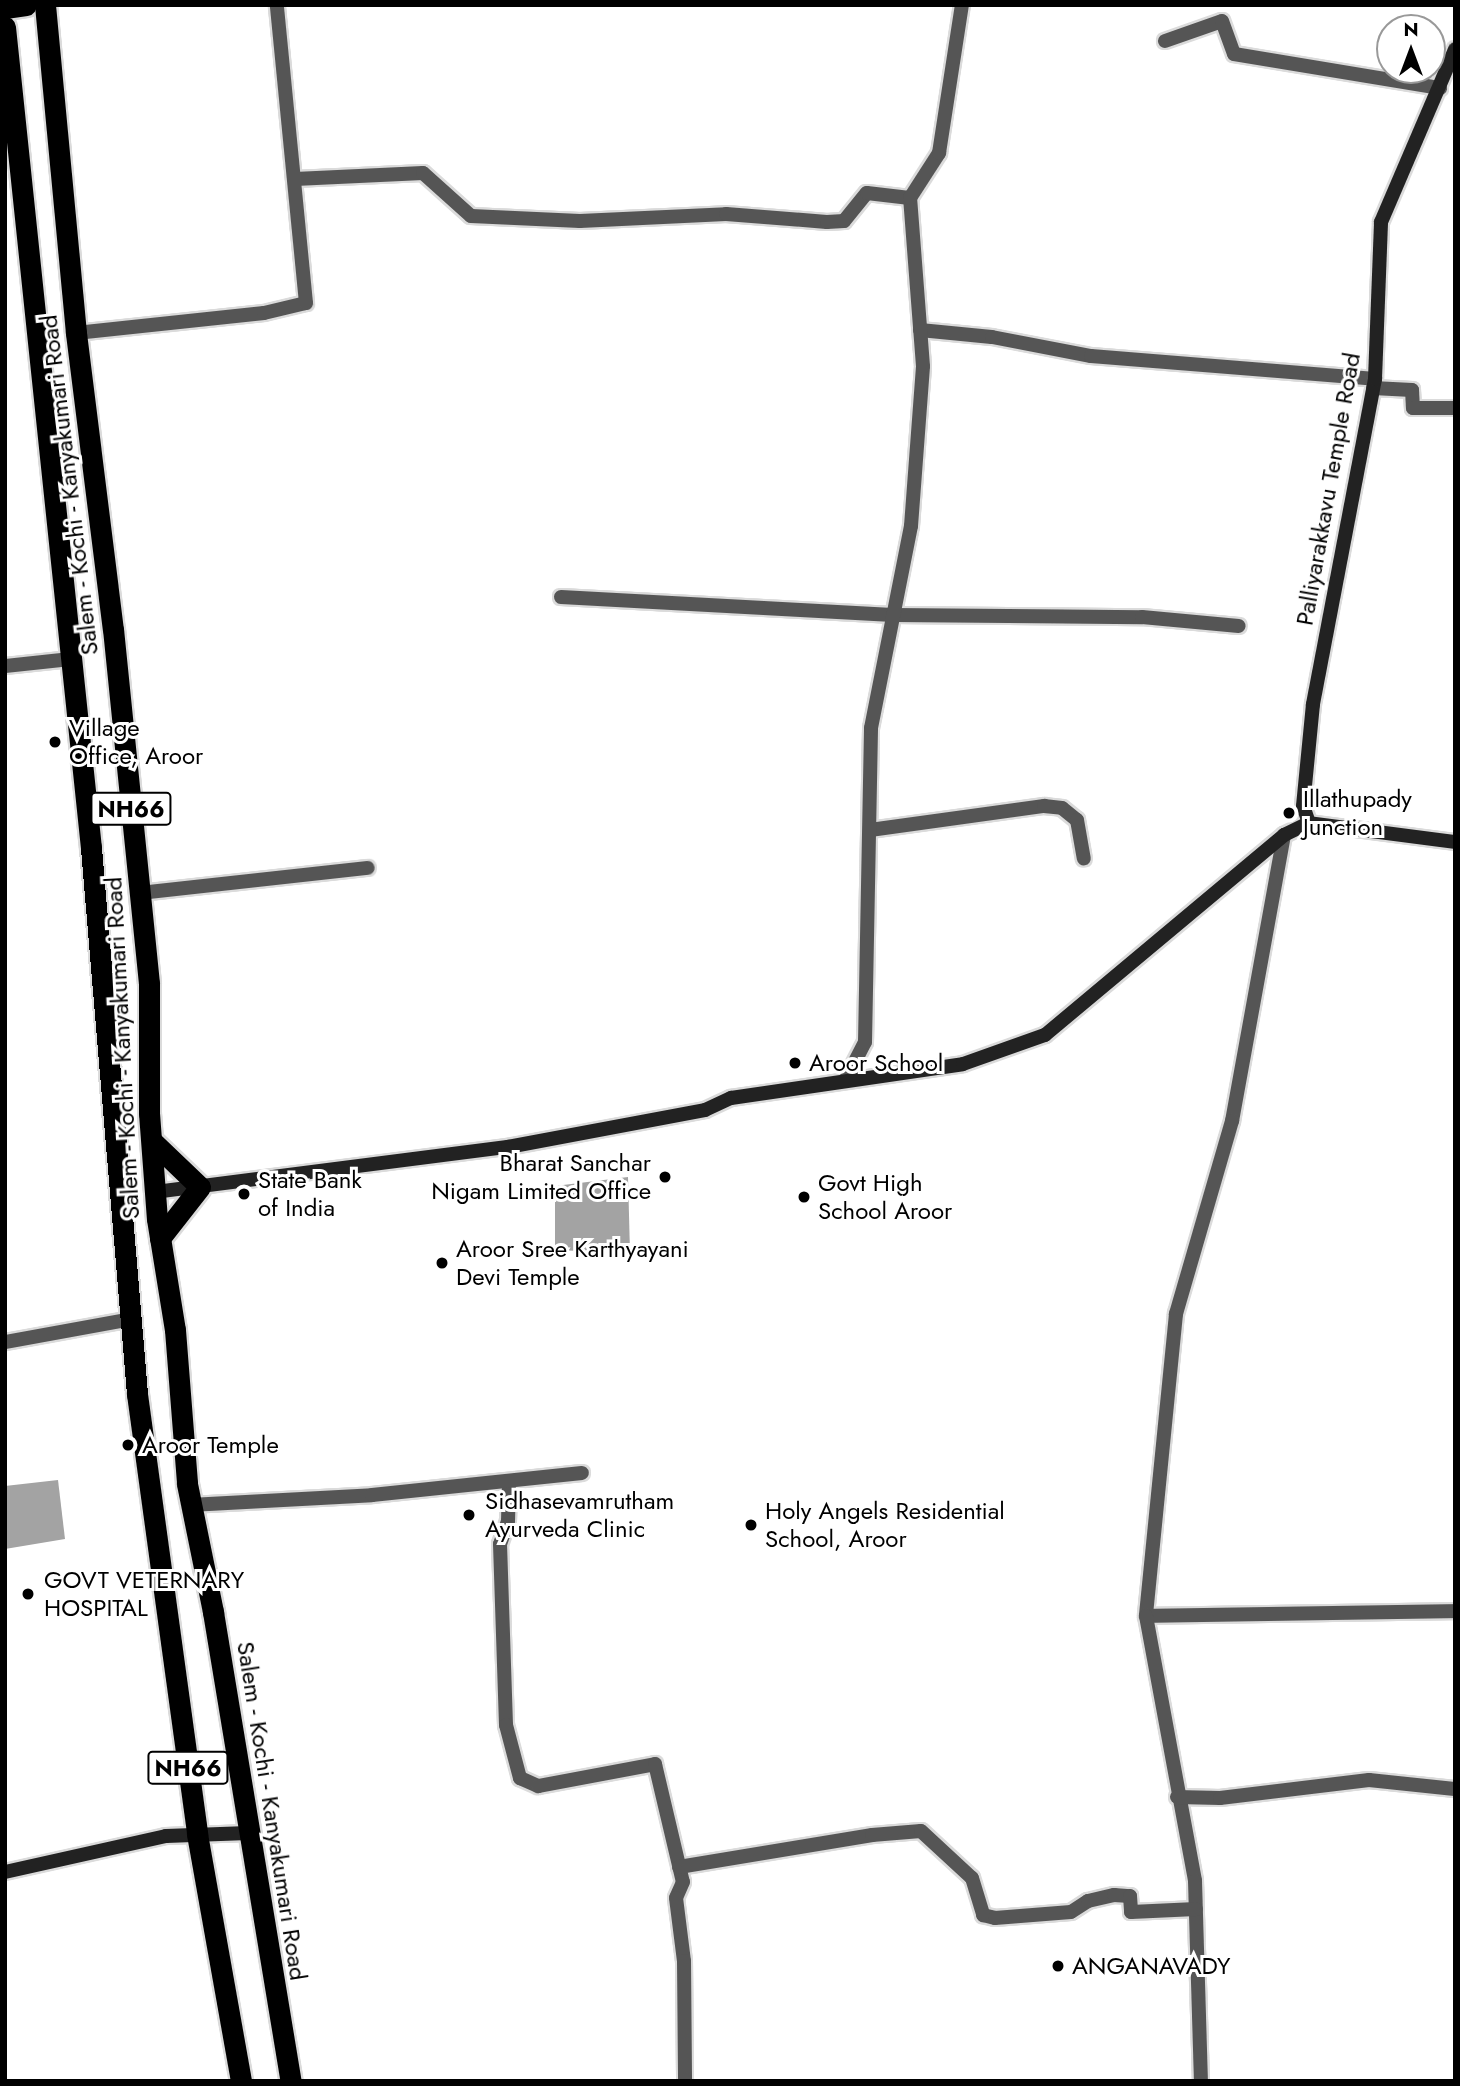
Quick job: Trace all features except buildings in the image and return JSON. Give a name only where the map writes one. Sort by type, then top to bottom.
[{"type":"highway","points":[[5,8],[26,5]]},
{"type":"highway","name":"Salem - Kochi - Kanyakumari Road","points":[[45,5],[76,333],[149,983],[155,1192],[175,1329],[190,1505],[213,1612],[291,2081]]},
{"type":"highway","name":"Salem - Kochi - Kanyakumari Road","points":[[5,27],[71,659],[131,1320],[197,1834],[241,2081]]},
{"type":"highway","points":[[152,1141],[200,1187],[160,1238]]},
{"type":"main road","name":"Palliyarakkavu Temple Road","points":[[1309,823],[1303,806],[1313,704],[1374,383],[1381,222],[1455,49]]},
{"type":"main road","points":[[155,1192],[508,1147],[705,1110],[731,1098],[963,1064],[1045,1035],[1284,835],[1309,823],[1455,842]]},
{"type":"main road","points":[[5,1872],[108,1846],[197,1834],[248,1833]]},
{"type":"street","points":[[76,333],[264,313],[306,303],[277,5]]},
{"type":"street","points":[[845,1081],[865,1042],[871,727],[911,526],[923,366],[910,198],[939,153],[962,5]]},
{"type":"street","points":[[1165,41],[1222,21],[1234,54],[1440,88]]},
{"type":"street","points":[[295,179],[423,173],[471,216],[580,221],[726,214],[836,221],[844,220],[867,193],[910,198]]},
{"type":"street","points":[[920,330],[992,337],[1091,356],[1374,383],[1412,390],[1413,408],[1455,408]]},
{"type":"street","points":[[561,597],[893,615],[1142,617],[1239,626]]},
{"type":"street","points":[[5,666],[71,659]]},
{"type":"street","points":[[870,830],[1044,806],[1062,808],[1077,820],[1084,858]]},
{"type":"street","points":[[1201,2081],[1195,1881],[1177,1797],[1146,1616],[1176,1314],[1232,1121],[1284,835]]},
{"type":"street","points":[[140,892],[368,868]]},
{"type":"street","points":[[5,1342],[131,1320]]},
{"type":"street","points":[[190,1505],[582,1473]]},
{"type":"street","points":[[509,1481],[508,1521],[500,1544],[506,1725],[520,1778],[538,1786],[655,1764],[683,1882],[676,1898],[684,1961],[685,2081]]},
{"type":"street","points":[[1146,1616],[1455,1611]]},
{"type":"street","points":[[1177,1797],[1220,1798],[1369,1780],[1455,1789]]},
{"type":"street","points":[[679,1867],[872,1835],[921,1831],[972,1878],[983,1915],[995,1918],[1072,1912],[1088,1901],[1114,1895],[1130,1896],[1132,1912],[1196,1909]]},
{"type":"shaded area","points":[[628,1177],[630,1253],[555,1250],[555,1186]]},
{"type":"shaded area","points":[[58,1480],[65,1539],[5,1549],[5,1486]]},
{"type":"place","name":"Village Office, Aroor","points":[[55,742]]},
{"type":"place","name":"Illathupady Junction","points":[[1289,813]]},
{"type":"place","name":"Aroor School","points":[[795,1063]]},
{"type":"place","name":"Bharat Sanchar Nigam Limited Office","points":[[665,1177]]},
{"type":"place","name":"State Bank of India","points":[[244,1194]]},
{"type":"place","name":"Govt High School Aroor","points":[[804,1197]]},
{"type":"place","name":"Aroor Sree Karthyayani Devi Temple","points":[[442,1263]]},
{"type":"place","name":"Aroor Temple","points":[[128,1445]]},
{"type":"place","name":"Sidhasevamrutham Ayurveda Clinic","points":[[469,1515]]},
{"type":"place","name":"Holy Angels Residential School, Aroor","points":[[751,1525]]},
{"type":"place","name":"GOVT VETERNARY HOSPITAL","points":[[28,1594]]},
{"type":"place","name":"ANGANAVADY","points":[[1058,1966]]}]
